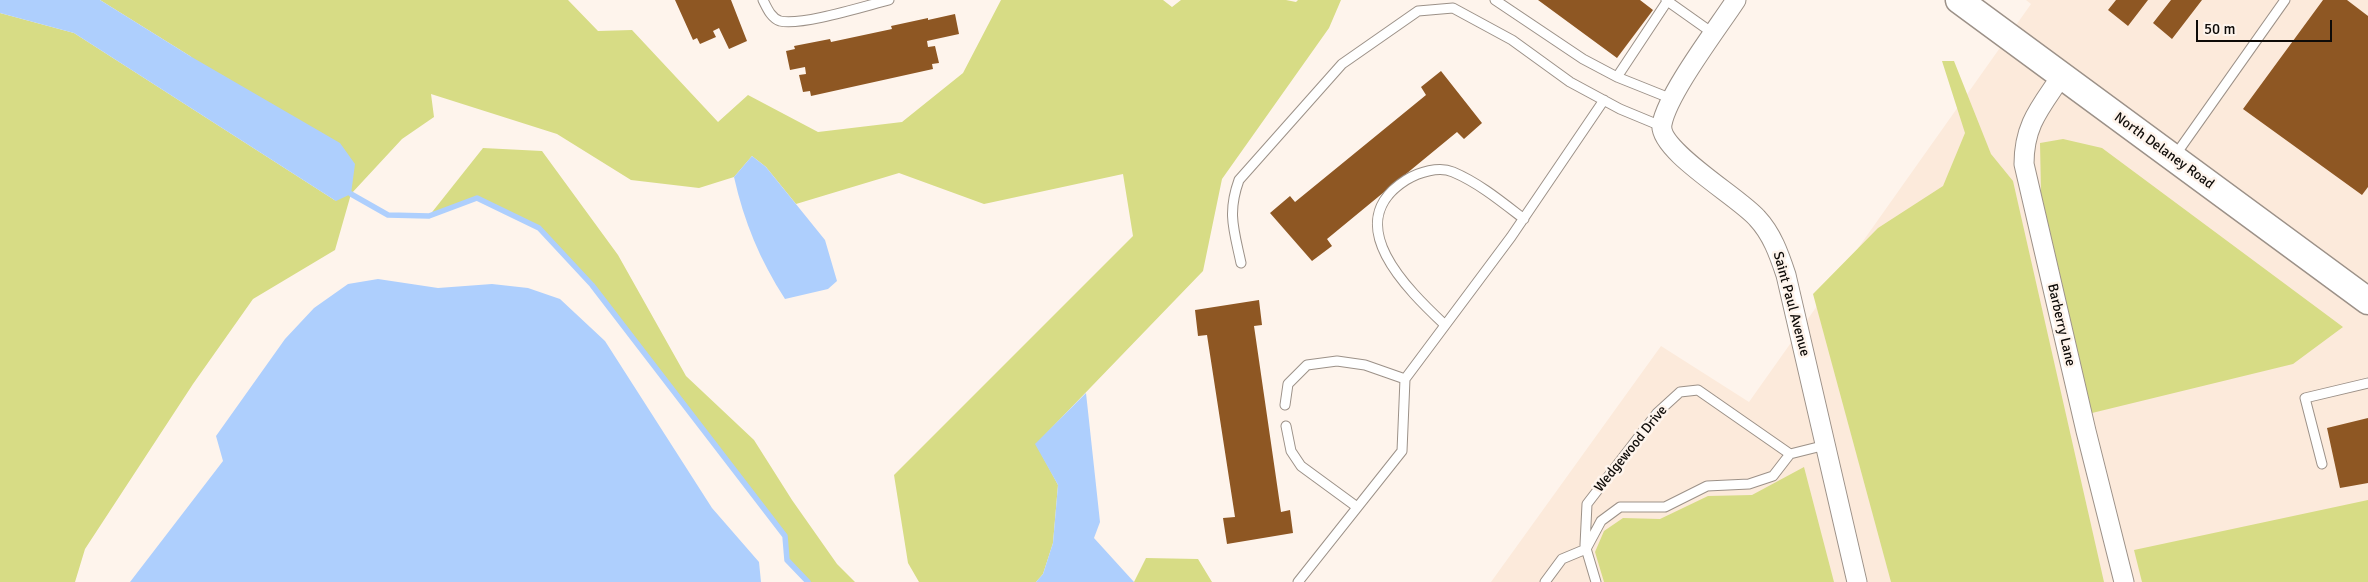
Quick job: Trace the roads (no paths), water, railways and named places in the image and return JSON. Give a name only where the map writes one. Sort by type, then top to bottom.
[{"type":"street","points":[[1662,126],[1672,100],[1736,0]]},
{"type":"street","name":"North Delaney Road","points":[[1960,0],[2368,301]]},
{"type":"street","name":"Barberry Lane","points":[[2062,76],[2029,126],[2024,145],[2024,164],[2086,431],[2124,582]]},
{"type":"street","name":"Saint Paul Avenue","points":[[1662,126],[1664,139],[1674,151],[1756,215],[1778,250],[1786,275],[1858,582]]},
{"type":"lane","points":[[763,0],[774,17],[781,21],[802,20],[889,0]]},
{"type":"lane","points":[[1495,0],[1583,59],[1672,100]]},
{"type":"lane","points":[[1617,76],[1667,0],[1714,34]]},
{"type":"lane","points":[[2173,158],[2285,0]]},
{"type":"lane","points":[[1241,263],[1232,209],[1232,200],[1239,180],[1342,64],[1418,10],[1453,8],[1512,40],[1570,82],[1604,100],[1662,126]]},
{"type":"lane","points":[[1298,582],[1402,451],[1405,379],[1524,218],[1604,100]]},
{"type":"lane","points":[[1445,325],[1410,292],[1381,247],[1376,227],[1389,194],[1407,180],[1431,170],[1452,172],[1496,198],[1524,218]]},
{"type":"lane","points":[[1285,405],[1288,384],[1307,365],[1337,360],[1365,365],[1405,379]]},
{"type":"lane","points":[[2322,464],[2305,398],[2368,383]]},
{"type":"lane","name":"Wedgewood Drive","points":[[1586,549],[1601,521],[1620,507],[1665,507],[1707,486],[1748,484],[1773,476],[1790,454],[1698,390],[1680,392],[1657,413],[1587,504],[1586,549],[1596,582]]},
{"type":"lane","points":[[1286,426],[1291,452],[1301,466],[1357,507]]},
{"type":"lane","points":[[1790,454],[1826,445]]},
{"type":"lane","points":[[1545,582],[1562,559],[1586,549]]},
{"type":"water","points":[[0,0],[100,0],[190,56],[340,143],[355,164],[351,194],[336,201],[74,33],[0,13]]},
{"type":"water","points":[[752,156],[766,167],[825,240],[837,281],[828,289],[785,299],[776,284],[748,225],[734,177]]},
{"type":"water","points":[[378,279],[438,288],[492,284],[528,288],[560,299],[605,341],[712,508],[759,562],[761,582],[130,582],[223,461],[216,436],[285,339],[314,308],[348,284]]},
{"type":"water","points":[[1086,393],[1100,522],[1094,538],[1134,582],[1036,582],[1043,574],[1053,543],[1058,485],[1035,444]]},
{"type":"waterway","points":[[351,194],[388,215],[429,216],[477,198],[539,228],[592,285],[785,536],[787,560],[808,582]]}]
